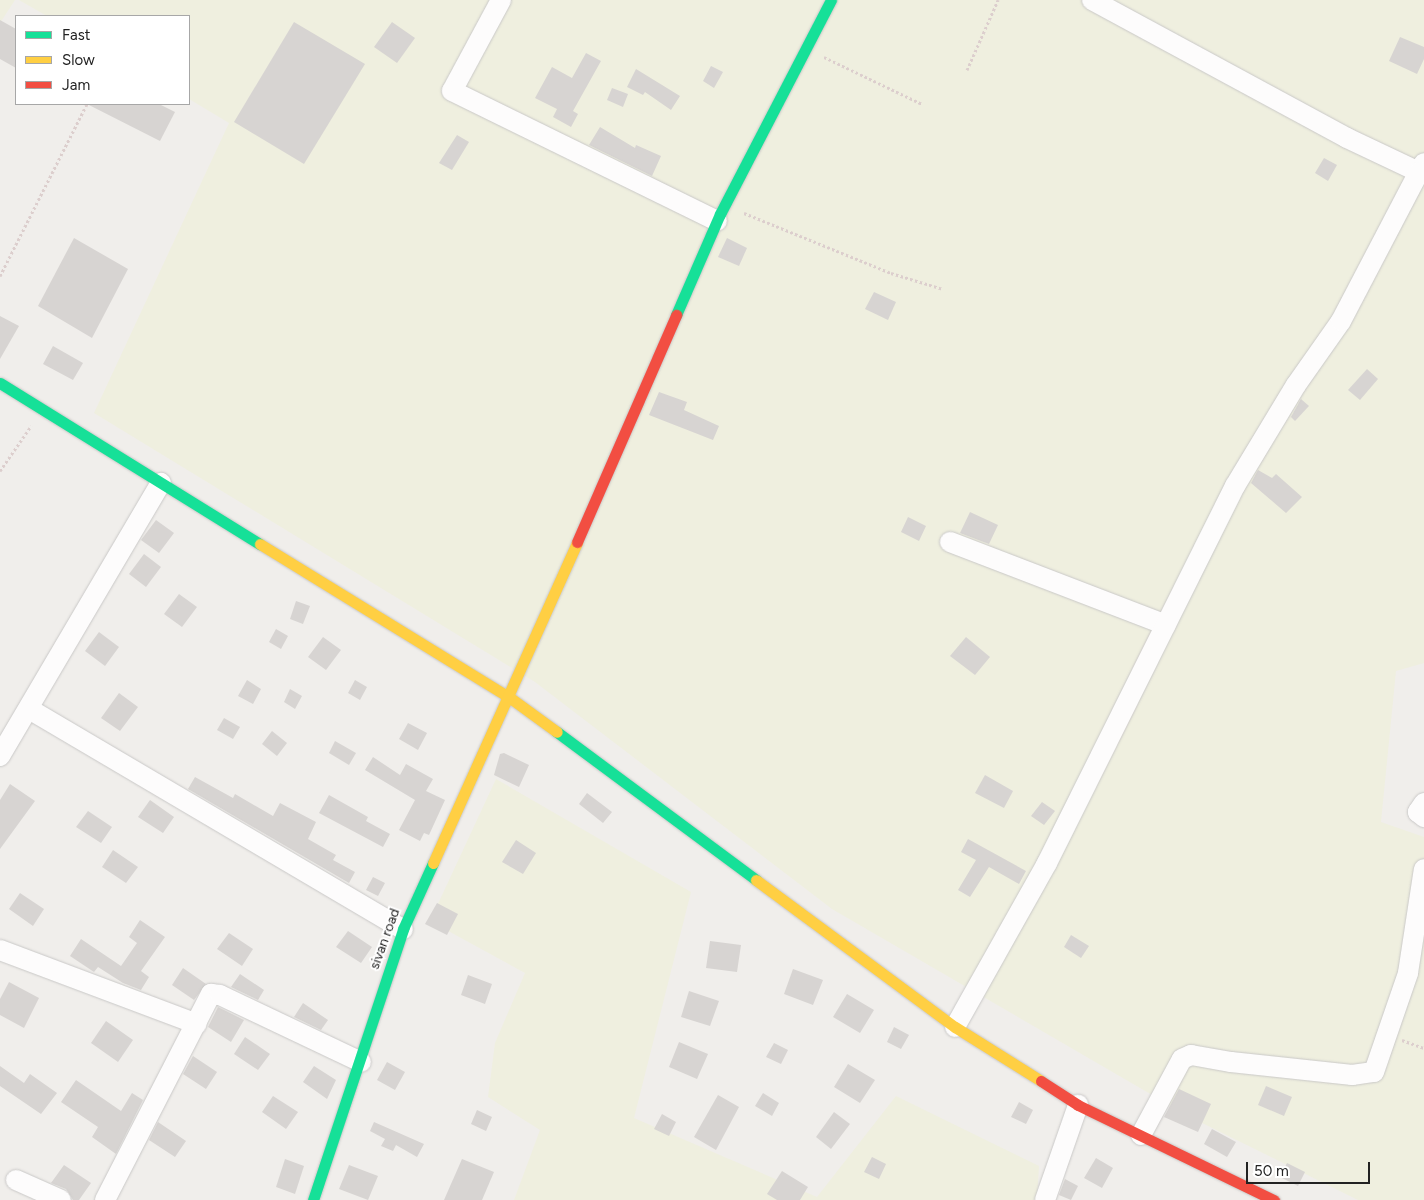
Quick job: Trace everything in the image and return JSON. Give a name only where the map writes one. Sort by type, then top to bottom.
[{"type":"street","points":[[501,0],[452,91],[721,213]]},
{"type":"street","name":"sivan road","points":[[313,1200],[361,1062],[403,929],[509,697],[721,213],[830,0]]},
{"type":"street","points":[[955,1027],[1047,862],[1235,486],[1296,385],[1341,321],[1422,167],[1347,138],[1092,0]]},
{"type":"street","points":[[0,382],[509,697],[955,1027],[1078,1105],[1274,1200]]},
{"type":"street","points":[[0,756],[161,482]]},
{"type":"street","points":[[950,542],[1166,625]]},
{"type":"street","points":[[29,709],[403,929]]},
{"type":"street","points":[[1424,804],[1418,812],[1424,818]]},
{"type":"street","points":[[1141,1135],[1182,1059],[1191,1055],[1232,1062],[1352,1074],[1374,1072],[1408,973],[1424,869]]},
{"type":"street","points":[[0,950],[197,1024]]},
{"type":"street","points":[[105,1200],[211,994],[220,995],[361,1062]]},
{"type":"street","points":[[1045,1200],[1078,1105]]},
{"type":"street","points":[[16,1180],[61,1200]]},
{"type":"path","points":[[967,70],[998,0]]},
{"type":"path","points":[[806,48],[922,104]]},
{"type":"path","points":[[0,276],[86,105]]},
{"type":"path","points":[[721,213],[891,273],[943,289]]},
{"type":"path","points":[[0,471],[43,409]]},
{"type":"path","points":[[1388,1035],[1424,1048]]},
{"type":"green space","points":[[0,0],[15,0],[0,23]]},
{"type":"green space","points":[[19,0],[1424,0],[1424,663],[1396,671],[1381,822],[1424,837],[1424,1200],[1358,1200],[1190,1117],[832,909],[535,682],[94,413],[229,123],[190,100],[190,15],[45,15]]},
{"type":"green space","points":[[496,779],[691,892],[634,1118],[817,1197],[896,1096],[1039,1166],[1037,1200],[514,1200],[540,1130],[488,1097],[495,1043],[525,973],[430,921]]},
{"type":"building","points":[[0,20],[15,28],[15,67],[0,59]]},
{"type":"building","points":[[294,22],[365,64],[304,164],[234,122]]},
{"type":"building","points":[[392,22],[415,38],[397,63],[374,47]]},
{"type":"building","points":[[1400,37],[1424,47],[1424,59],[1417,74],[1389,61]]},
{"type":"building","points":[[586,53],[601,61],[573,111],[578,114],[571,127],[553,117],[557,109],[535,98],[552,67],[572,78]]},
{"type":"building","points":[[711,66],[723,72],[714,88],[703,81]]},
{"type":"building","points":[[636,69],[680,96],[671,110],[645,92],[643,95],[627,87]]},
{"type":"building","points":[[612,88],[628,94],[623,107],[607,100]]},
{"type":"building","points":[[89,105],[161,105],[175,112],[160,141]]},
{"type":"building","points":[[600,127],[635,148],[636,145],[661,156],[652,176],[589,145]]},
{"type":"building","points":[[457,135],[469,142],[452,170],[439,163]]},
{"type":"building","points":[[1324,158],[1337,165],[1328,181],[1315,173]]},
{"type":"building","points":[[74,238],[128,269],[92,338],[38,306]]},
{"type":"building","points":[[727,238],[747,248],[739,266],[718,257]]},
{"type":"building","points":[[874,292],[896,302],[888,320],[865,309]]},
{"type":"building","points":[[0,316],[19,326],[0,359]]},
{"type":"building","points":[[53,346],[83,363],[73,380],[43,364]]},
{"type":"building","points":[[1367,369],[1378,379],[1360,400],[1348,390]]},
{"type":"building","points":[[659,392],[687,402],[684,410],[719,426],[713,440],[649,415]]},
{"type":"building","points":[[1301,399],[1309,406],[1295,421],[1291,417]]},
{"type":"building","points":[[1258,470],[1272,478],[1276,474],[1302,497],[1286,513],[1251,483]]},
{"type":"building","points":[[970,512],[998,525],[989,544],[960,533]]},
{"type":"building","points":[[908,517],[926,526],[919,541],[901,532]]},
{"type":"building","points":[[156,520],[174,533],[159,553],[141,540]]},
{"type":"building","points":[[144,554],[161,567],[146,587],[129,574]]},
{"type":"building","points":[[179,594],[197,607],[182,627],[164,614]]},
{"type":"building","points":[[296,601],[310,606],[303,624],[290,619]]},
{"type":"building","points":[[276,629],[288,636],[281,649],[269,642]]},
{"type":"building","points":[[99,632],[119,647],[105,666],[85,651]]},
{"type":"building","points":[[323,637],[341,650],[326,670],[308,657]]},
{"type":"building","points":[[966,637],[990,657],[975,675],[950,656]]},
{"type":"building","points":[[247,680],[261,689],[253,704],[238,696]]},
{"type":"building","points":[[355,680],[367,687],[360,700],[348,693]]},
{"type":"building","points":[[290,689],[302,696],[295,709],[284,702]]},
{"type":"building","points":[[119,693],[138,707],[120,731],[101,718]]},
{"type":"building","points":[[224,718],[240,727],[233,739],[217,730]]},
{"type":"building","points":[[408,723],[427,733],[418,750],[399,739]]},
{"type":"building","points":[[272,731],[287,743],[277,756],[262,744]]},
{"type":"building","points":[[335,741],[356,753],[349,765],[329,753]]},
{"type":"building","points":[[504,753],[529,765],[519,787],[494,775],[500,754]]},
{"type":"building","points":[[373,757],[400,775],[406,764],[433,779],[426,791],[445,800],[429,835],[424,833],[420,841],[399,830],[415,800],[365,770]]},
{"type":"building","points":[[985,775],[1013,791],[1004,808],[975,793]]},
{"type":"building","points":[[195,777],[233,798],[235,794],[273,816],[280,803],[316,822],[308,839],[336,855],[333,860],[355,872],[349,883],[188,789]]},
{"type":"building","points":[[10,784],[35,801],[0,849],[0,800]]},
{"type":"building","points":[[587,793],[612,812],[603,823],[579,804]]},
{"type":"building","points":[[329,795],[368,817],[366,821],[390,834],[383,847],[319,813]]},
{"type":"building","points":[[150,800],[174,817],[163,833],[138,817]]},
{"type":"building","points":[[1042,802],[1055,811],[1044,825],[1031,816]]},
{"type":"building","points":[[88,811],[112,827],[101,843],[76,827]]},
{"type":"building","points":[[968,839],[1026,871],[1019,884],[989,867],[970,897],[958,890],[976,860],[961,852]]},
{"type":"building","points":[[516,840],[536,853],[523,874],[502,862]]},
{"type":"building","points":[[113,850],[138,867],[126,883],[102,867]]},
{"type":"building","points":[[373,877],[385,883],[378,896],[366,890]]},
{"type":"building","points":[[20,893],[44,909],[33,926],[9,909]]},
{"type":"building","points":[[437,903],[458,914],[447,935],[425,924]]},
{"type":"building","points":[[140,920],[165,937],[141,971],[149,977],[141,990],[123,983],[98,967],[94,972],[70,956],[81,939],[121,966],[137,943],[129,937]]},
{"type":"building","points":[[348,931],[372,947],[361,963],[336,947]]},
{"type":"building","points":[[229,933],[253,949],[242,966],[217,949]]},
{"type":"building","points":[[1071,935],[1089,946],[1081,958],[1064,947]]},
{"type":"building","points":[[710,941],[741,945],[737,972],[706,968]]},
{"type":"building","points":[[183,968],[206,984],[194,1000],[172,985]]},
{"type":"building","points":[[793,969],[823,980],[813,1005],[784,994]]},
{"type":"building","points":[[240,974],[264,990],[258,1000],[231,987]]},
{"type":"building","points":[[468,975],[492,984],[485,1004],[461,995]]},
{"type":"building","points":[[9,982],[39,998],[24,1028],[0,1015],[0,999]]},
{"type":"building","points":[[689,991],[719,1001],[710,1026],[681,1017]]},
{"type":"building","points":[[847,994],[874,1010],[860,1033],[833,1017]]},
{"type":"building","points":[[303,1003],[328,1020],[321,1030],[294,1017]]},
{"type":"building","points":[[218,1007],[244,1020],[231,1042],[208,1027]]},
{"type":"building","points":[[106,1021],[133,1040],[118,1062],[91,1043]]},
{"type":"building","points":[[894,1027],[909,1035],[901,1049],[887,1042]]},
{"type":"building","points":[[245,1037],[270,1054],[258,1070],[234,1054]]},
{"type":"building","points":[[679,1042],[708,1054],[697,1079],[669,1067]]},
{"type":"building","points":[[774,1043],[788,1050],[781,1064],[766,1057]]},
{"type":"building","points":[[193,1056],[217,1072],[206,1089],[183,1074]]},
{"type":"building","points":[[387,1062],[405,1072],[395,1090],[377,1080]]},
{"type":"building","points":[[848,1064],[875,1080],[860,1103],[834,1087]]},
{"type":"building","points":[[0,1066],[24,1083],[30,1074],[57,1093],[41,1114],[0,1086]]},
{"type":"building","points":[[314,1066],[336,1080],[327,1099],[303,1082]]},
{"type":"building","points":[[76,1080],[121,1111],[132,1093],[143,1100],[116,1154],[92,1137],[98,1127],[61,1102]]},
{"type":"building","points":[[1266,1086],[1292,1097],[1284,1116],[1258,1105]]},
{"type":"building","points":[[1179,1089],[1211,1104],[1198,1132],[1164,1117]]},
{"type":"building","points":[[763,1093],[779,1103],[772,1116],[755,1106]]},
{"type":"building","points":[[718,1095],[739,1107],[716,1150],[694,1137]]},
{"type":"building","points":[[273,1096],[298,1112],[286,1129],[262,1112]]},
{"type":"building","points":[[1019,1102],[1033,1110],[1026,1124],[1011,1117]]},
{"type":"building","points":[[477,1110],[492,1117],[486,1131],[471,1124]]},
{"type":"building","points":[[834,1112],[850,1124],[831,1149],[816,1137]]},
{"type":"building","points":[[662,1114],[676,1122],[669,1136],[654,1129]]},
{"type":"building","points":[[158,1122],[186,1141],[175,1157],[149,1140]]},
{"type":"building","points":[[374,1122],[424,1144],[417,1157],[396,1145],[393,1151],[381,1146],[385,1139],[370,1131]]},
{"type":"building","points":[[1212,1129],[1236,1142],[1227,1157],[1204,1144]]},
{"type":"building","points":[[872,1157],[886,1164],[879,1179],[864,1172]]},
{"type":"building","points":[[1096,1158],[1113,1168],[1102,1188],[1084,1178]]},
{"type":"building","points":[[285,1159],[304,1166],[295,1194],[276,1187]]},
{"type":"building","points":[[462,1159],[494,1172],[482,1200],[444,1200]]},
{"type":"building","points":[[1287,1163],[1305,1172],[1298,1186],[1280,1177]]},
{"type":"building","points":[[64,1165],[91,1183],[79,1200],[73,1200],[66,1189],[51,1183]]},
{"type":"building","points":[[349,1165],[378,1176],[368,1200],[339,1189]]},
{"type":"building","points":[[782,1171],[808,1187],[800,1200],[777,1200],[767,1194]]},
{"type":"building","points":[[1065,1179],[1078,1186],[1071,1200],[1059,1195]]},
{"type":"traffic: fast","points":[[676,315],[720,214],[831,0]]},
{"type":"traffic: fast","points":[[0,383],[260,544]]},
{"type":"traffic: fast","points":[[557,732],[756,880]]},
{"type":"traffic: fast","points":[[313,1200],[403,929],[433,863]]},
{"type":"traffic: slow","points":[[433,863],[577,542]]},
{"type":"traffic: slow","points":[[260,544],[509,697],[557,732]]},
{"type":"traffic: slow","points":[[756,880],[955,1027],[1041,1081]]},
{"type":"traffic: jam","points":[[577,542],[676,315]]},
{"type":"traffic: jam","points":[[1041,1081],[1078,1105],[1274,1200]]}]
